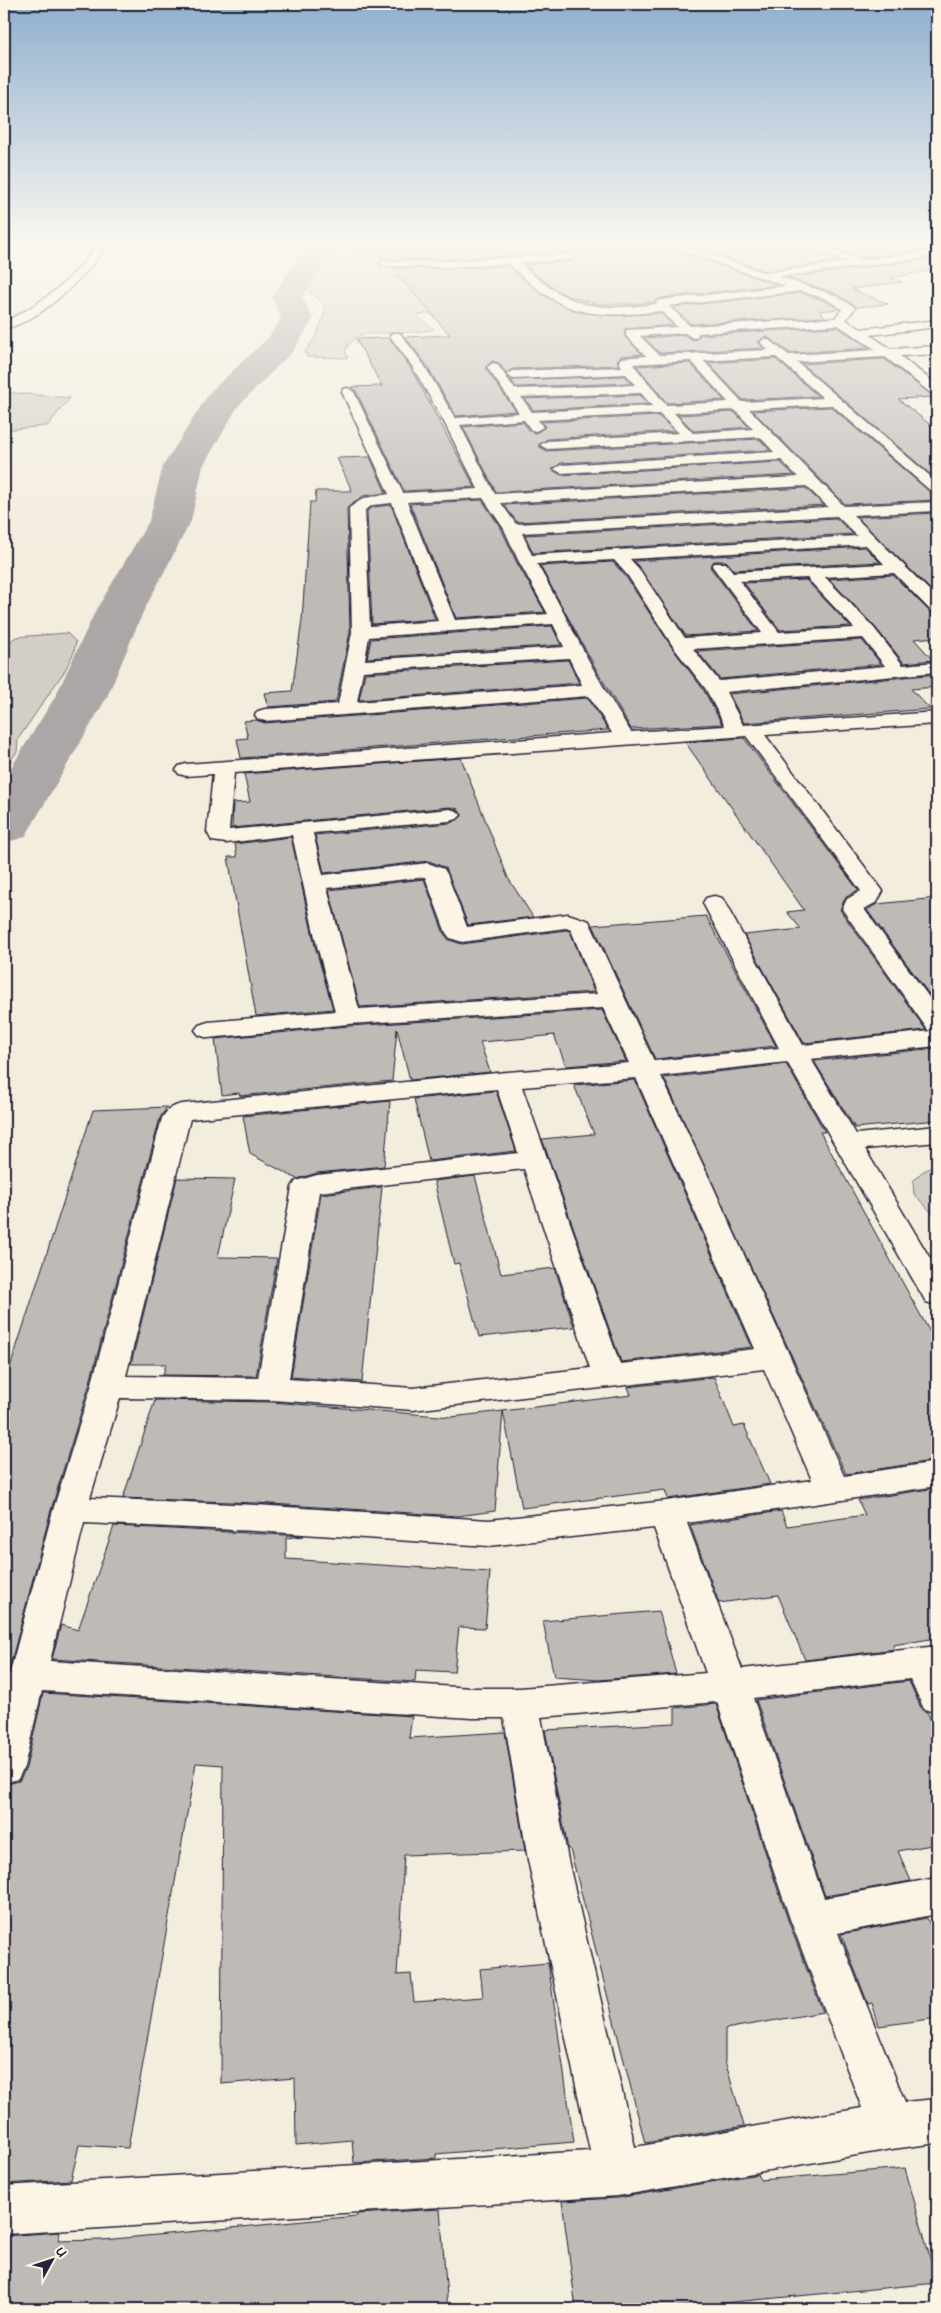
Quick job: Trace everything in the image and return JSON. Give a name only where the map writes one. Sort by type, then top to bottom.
[{"type":"street","points":[[406,349],[418,365],[451,422],[489,496],[512,529],[526,560],[594,690],[625,738]]},
{"type":"street","points":[[645,349],[656,359]]},
{"type":"street","points":[[774,349],[937,489]]},
{"type":"street","points":[[883,349],[937,392]]},
{"type":"street","points":[[690,437],[662,409],[629,370],[627,360],[937,350]]},
{"type":"street","points":[[694,357],[784,456],[937,607]]},
{"type":"street","points":[[575,493],[529,416],[496,371],[629,370]]},
{"type":"street","points":[[910,372],[928,371]]},
{"type":"street","points":[[512,394],[647,389]]},
{"type":"street","points":[[348,392],[398,498],[449,626]]},
{"type":"street","points":[[451,422],[662,409],[837,402]]},
{"type":"street","points":[[547,444],[762,433]]},
{"type":"street","points":[[561,469],[784,456]]},
{"type":"street","points":[[918,473],[937,472]]},
{"type":"street","points":[[347,708],[362,632],[358,508],[369,501],[398,498],[575,493],[810,481]]},
{"type":"street","points":[[512,529],[937,506]]},
{"type":"street","points":[[526,560],[708,551],[870,540]]},
{"type":"street","points":[[708,551],[774,638]]},
{"type":"street","points":[[620,556],[634,573],[680,644],[714,687],[744,730],[872,891],[869,897],[855,904],[853,910],[937,1025]]},
{"type":"street","points":[[728,577],[897,568]]},
{"type":"street","points":[[812,573],[868,632],[897,669]]},
{"type":"street","points":[[362,632],[558,618]]},
{"type":"street","points":[[680,644],[868,632]]},
{"type":"street","points":[[356,666],[574,652]]},
{"type":"street","points":[[714,687],[937,666]]},
{"type":"street","points":[[265,715],[594,690]]},
{"type":"street","points":[[186,770],[625,738],[937,718]]},
{"type":"street","points":[[224,768],[218,832],[220,836],[226,837],[301,828],[450,815]]},
{"type":"street","points":[[301,828],[329,946],[349,1017]]},
{"type":"street","points":[[314,883],[428,870],[436,874],[458,933],[462,935],[568,921],[578,923],[833,1489]]},
{"type":"street","points":[[714,903],[794,1052],[937,1295]]},
{"type":"street","points":[[208,1030],[349,1017],[612,1000]]},
{"type":"street","points":[[4,1767],[70,1510],[107,1387],[177,1115],[188,1111],[507,1080],[645,1070],[794,1052],[937,1038]]},
{"type":"street","points":[[507,1080],[608,1374]]},
{"type":"street","points":[[848,1143],[937,1134]]},
{"type":"street","points":[[272,1390],[306,1187],[317,1182],[534,1159]]},
{"type":"street","points":[[107,1387],[272,1390],[413,1399],[608,1374],[774,1357]]},
{"type":"street","points":[[70,1510],[256,1518],[489,1533],[666,1514],[937,1474]]},
{"type":"street","points":[[666,1514],[730,1686],[811,1918],[892,2126]]},
{"type":"street","points":[[29,1674],[472,1703],[520,1703],[730,1686],[865,1668],[930,1663],[937,1698]]},
{"type":"street","points":[[520,1703],[548,1860],[618,2173]]},
{"type":"street","points":[[811,1918],[937,1896]]},
{"type":"street","points":[[4,2210],[618,2173],[892,2126],[937,2121]]},
{"type":"shaded area","points":[[307,349],[346,349],[348,358],[307,357],[305,352]]},
{"type":"shaded area","points":[[4,392],[70,398],[47,426],[4,430]]},
{"type":"shaded area","points":[[67,633],[76,642],[74,652],[64,672],[18,739],[17,752],[4,769],[4,646],[16,637]]},
{"type":"shaded area","points":[[937,1164],[937,1218],[914,1194],[913,1181],[922,1172]]},
{"type":"building","points":[[361,349],[397,349],[410,367],[475,487],[404,491],[356,391],[351,387],[382,386]]},
{"type":"building","points":[[414,349],[637,349],[642,354],[621,356],[617,360],[619,365],[513,369],[506,373],[499,363],[492,361],[485,368],[516,411],[456,416],[426,364]]},
{"type":"building","points":[[656,349],[744,349],[660,353]]},
{"type":"building","points":[[784,349],[855,349],[790,353]]},
{"type":"building","points":[[775,359],[818,396],[743,400],[708,363]]},
{"type":"building","points":[[884,359],[935,397],[898,399],[937,430],[937,480],[802,364]]},
{"type":"building","points":[[690,363],[724,400],[667,403],[637,366]]},
{"type":"building","points":[[625,376],[631,383],[516,387],[511,380]]},
{"type":"building","points":[[640,395],[648,404],[533,410],[525,399]]},
{"type":"building","points":[[831,407],[931,493],[937,495],[937,500],[845,504],[753,411]]},
{"type":"building","points":[[734,412],[749,427],[694,431],[678,415]]},
{"type":"building","points":[[658,416],[675,431],[547,439],[538,446],[547,451],[759,439],[770,450],[561,463],[552,470],[561,475],[780,462],[794,475],[496,492],[463,427],[523,422],[529,431],[536,433],[545,427],[542,422]]},
{"type":"building","points":[[370,457],[386,493],[363,496],[347,508],[350,632],[336,702],[268,707],[264,693],[292,691],[302,620],[310,502],[315,502],[316,491],[352,491],[337,458]]},
{"type":"building","points":[[805,488],[824,505],[517,522],[504,505]]},
{"type":"building","points":[[482,500],[502,530],[516,561],[545,612],[456,618],[410,504]]},
{"type":"building","points":[[391,505],[435,619],[372,624],[367,511],[374,507]]},
{"type":"building","points":[[937,513],[937,596],[857,517]]},
{"type":"building","points":[[836,518],[853,534],[533,553],[525,535]]},
{"type":"building","points":[[865,547],[880,562],[734,570],[726,561],[714,561],[710,567],[758,631],[686,636],[634,561]]},
{"type":"building","points":[[613,562],[626,577],[673,649],[703,689],[722,724],[631,729],[540,566]]},
{"type":"building","points":[[893,575],[930,612],[937,614],[937,637],[914,639],[933,660],[904,663],[875,627],[829,579]]},
{"type":"building","points":[[806,580],[850,626],[780,630],[744,583]]},
{"type":"building","points":[[552,626],[561,645],[367,658],[371,639]]},
{"type":"building","points":[[862,640],[881,664],[720,679],[697,651]]},
{"type":"building","points":[[568,660],[579,683],[359,700],[365,673]]},
{"type":"building","points":[[937,674],[937,687],[911,689],[930,709],[744,723],[729,694]]},
{"type":"building","points":[[588,698],[608,730],[241,758],[237,739],[248,738],[244,721],[256,720],[265,723]]},
{"type":"building","points":[[744,738],[858,890],[845,898],[840,910],[926,1030],[804,1043],[744,935],[801,929],[787,912],[804,910],[685,742]]},
{"type":"building","points":[[461,758],[508,878],[533,917],[468,925],[446,868],[429,861],[324,873],[315,835],[451,823],[462,816],[458,809],[450,807],[232,828],[233,803],[250,802],[244,774]]},
{"type":"building","points":[[291,837],[315,946],[333,1009],[256,1016],[228,857],[237,857],[235,844]]},
{"type":"building","points":[[424,879],[444,934],[449,940],[462,944],[570,931],[594,992],[360,1007],[329,890]]},
{"type":"building","points":[[937,898],[937,1005],[867,910],[877,904]]},
{"type":"building","points":[[706,916],[776,1046],[655,1059],[593,925]]},
{"type":"building","points":[[602,1010],[626,1061],[566,1066],[554,1035],[480,1042],[490,1072],[410,1080],[397,1029],[392,1081],[240,1096],[239,1093],[222,1095],[215,1039],[349,1026]]},
{"type":"building","points":[[937,1048],[937,1120],[855,1128],[814,1061]]},
{"type":"building","points":[[786,1064],[825,1132],[820,1132],[937,1345],[937,1460],[846,1474],[664,1078]]},
{"type":"building","points":[[635,1080],[752,1347],[621,1362],[542,1139],[594,1134],[574,1085]]},
{"type":"building","points":[[496,1091],[516,1151],[429,1161],[414,1099]]},
{"type":"building","points":[[390,1101],[384,1166],[317,1173],[297,1179],[250,1154],[243,1116]]},
{"type":"building","points":[[167,1107],[160,1118],[89,1386],[51,1510],[4,1689],[4,1386],[93,1110]]},
{"type":"building","points":[[475,1176],[501,1274],[555,1268],[574,1327],[479,1337],[459,1263],[454,1264],[434,1181]]},
{"type":"building","points":[[177,1178],[235,1179],[218,1257],[277,1258],[256,1376],[163,1375],[166,1364],[131,1364]]},
{"type":"building","points":[[382,1187],[362,1382],[291,1377],[321,1194]]},
{"type":"building","points":[[714,1377],[734,1427],[744,1425],[770,1484],[668,1499],[665,1490],[522,1508],[503,1411],[631,1395],[628,1387]]},
{"type":"building","points":[[155,1400],[272,1402],[451,1417],[503,1411],[495,1511],[458,1516],[256,1503],[123,1498]]},
{"type":"building","points":[[937,1488],[937,1638],[893,1645],[895,1649],[805,1660],[778,1595],[719,1603],[690,1525],[781,1511],[787,1526],[865,1515],[858,1500]]},
{"type":"building","points":[[114,1526],[304,1536],[286,1538],[286,1559],[490,1572],[485,1628],[459,1627],[454,1672],[416,1670],[415,1682],[52,1659],[61,1625],[78,1630]]},
{"type":"building","points":[[659,1611],[676,1674],[598,1680],[554,1677],[543,1621]]},
{"type":"building","points":[[909,1681],[922,1710],[927,1712],[937,1733],[937,1844],[898,1851],[911,1881],[825,1896],[756,1700]]},
{"type":"building","points":[[43,1693],[412,1716],[409,1738],[505,1732],[525,1851],[404,1855],[397,1975],[411,1974],[414,2002],[483,1997],[480,1969],[548,1963],[574,2142],[436,2154],[436,2158],[354,2163],[352,2140],[296,2145],[295,2078],[221,2084],[223,1765],[196,1763],[128,2148],[79,2145],[71,2180],[4,2184],[4,1785],[19,1781],[26,1768]]},
{"type":"building","points":[[716,1704],[788,1920],[823,2012],[725,2029],[725,2061],[744,2126],[645,2143],[570,1849],[568,1849],[545,1730],[675,1723],[675,1708]]},
{"type":"building","points":[[927,1918],[937,1940],[937,2018],[879,2026],[872,2003],[868,2004],[841,1934]]},
{"type":"building","points":[[905,2168],[937,2283],[658,2309],[576,2309],[562,2201],[618,2198],[758,2174],[760,2180]]},
{"type":"building","points":[[440,2209],[448,2309],[4,2309],[4,2236],[60,2232],[58,2241],[103,2240],[357,2216],[357,2214]]},
{"type":"waterway","points":[[4,825],[81,697],[119,612],[170,521],[183,466],[223,400],[276,349]]}]
